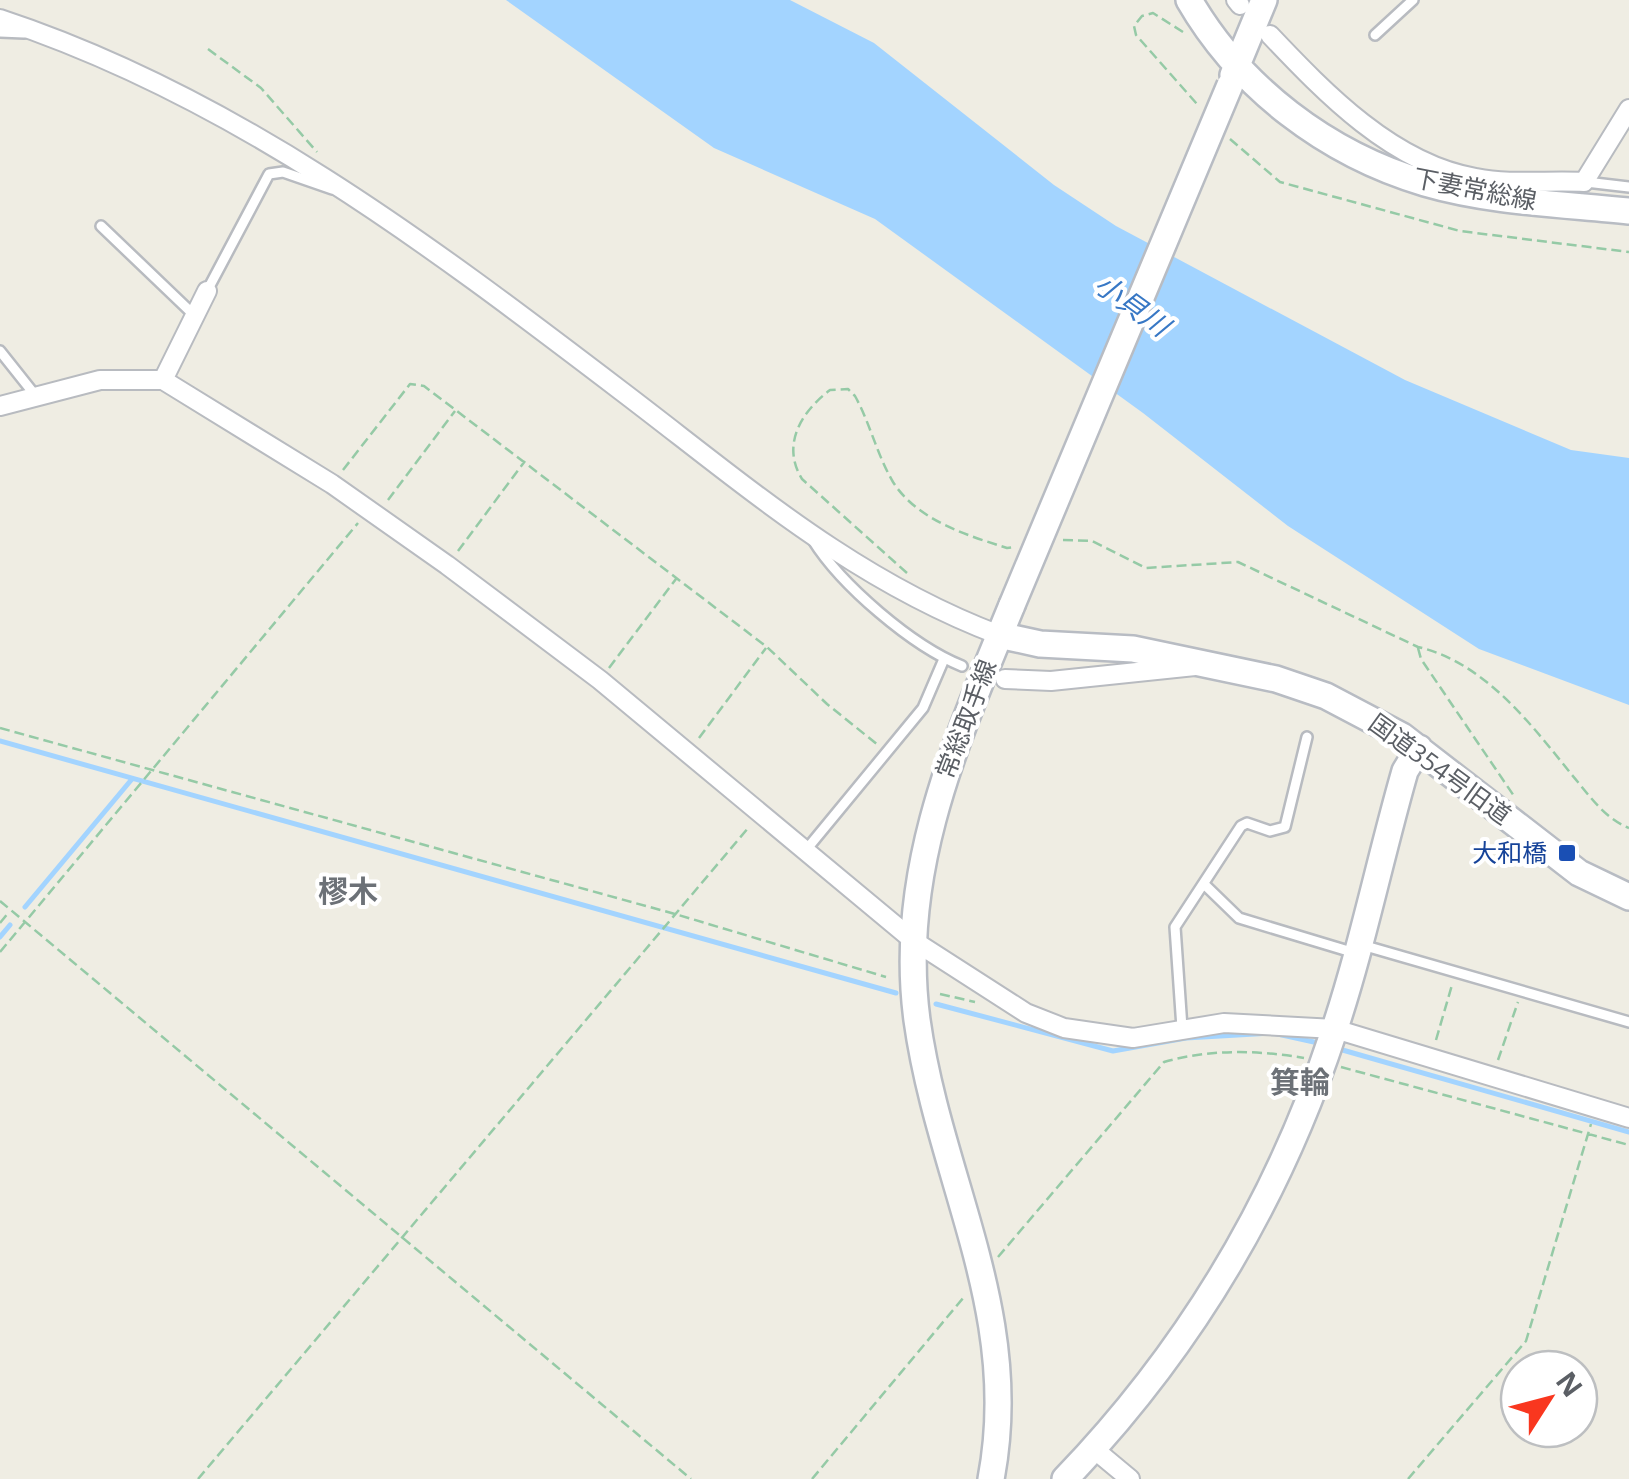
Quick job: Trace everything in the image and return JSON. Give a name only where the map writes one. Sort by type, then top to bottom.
[{"type":"main road","name":"下妻常総線","points":[[1189,0],[1233,75],[1332,141],[1425,183],[1476,186],[1629,211]]},
{"type":"main road","name":"常総取手線","points":[[999,1478],[998,1360],[984,1274],[923,1058],[916,1016],[914,941],[921,868],[937,795],[999,635],[1233,75],[1247,2]]},
{"type":"main road","name":"国道354号旧道","points":[[999,635],[1040,644],[1133,649],[1326,696],[1419,748],[1579,872],[1629,897]]},
{"type":"main road","points":[[1065,1479],[1094,1449],[1192,1326],[1241,1250],[1299,1128],[1329,1045],[1401,785],[1419,748]]},
{"type":"street","points":[[0,19],[154,79],[340,186],[445,257],[812,538],[934,608],[999,635]]},
{"type":"street","points":[[1270,35],[1325,90],[1383,136],[1476,186],[1584,182],[1629,109]]},
{"type":"street","points":[[163,380],[207,291]]},
{"type":"street","points":[[0,406],[100,380],[163,380],[332,484],[447,565],[600,680],[914,941],[1026,1013],[1064,1028],[1132,1038],[1182,1028],[1276,1023],[1329,1045],[1430,1059],[1629,1117]]},
{"type":"street","points":[[1004,679],[1051,682],[1168,672],[1205,664]]},
{"type":"street","points":[[1094,1449],[1130,1479]]},
{"type":"lane","points":[[1375,36],[1413,0]]},
{"type":"lane","points":[[0,32],[12,34],[31,29]]},
{"type":"lane","points":[[207,291],[269,174],[283,172],[330,190],[340,186]]},
{"type":"lane","points":[[1584,182],[1629,187]]},
{"type":"lane","points":[[101,226],[194,316]]},
{"type":"lane","points":[[0,351],[34,395]]},
{"type":"lane","points":[[812,538],[842,578],[944,658],[962,666]]},
{"type":"lane","points":[[806,850],[924,708],[944,658]]},
{"type":"lane","points":[[1182,1028],[1176,927],[1206,886],[1241,826],[1247,823],[1270,831],[1285,826],[1308,738]]},
{"type":"lane","points":[[1206,886],[1240,918],[1629,1022]]},
{"type":"path","points":[[208,50],[261,88],[318,154]]},
{"type":"path","points":[[332,484],[410,384],[424,386],[767,647],[826,704],[887,752]]},
{"type":"path","points":[[915,580],[802,479],[793,464],[792,445],[800,420],[830,390],[848,389],[855,396],[893,481],[922,512],[1007,548],[1026,546]]},
{"type":"path","points":[[0,952],[456,409]]},
{"type":"path","points":[[447,565],[526,460]]},
{"type":"path","points":[[1063,540],[1092,541],[1146,568],[1238,562],[1418,647],[1442,652],[1483,680],[1535,729],[1600,808],[1629,828]]},
{"type":"path","points":[[600,680],[677,578]]},
{"type":"path","points":[[688,752],[767,647]]},
{"type":"path","points":[[1418,647],[1421,660],[1481,741],[1501,778]]},
{"type":"path","points":[[0,728],[675,914],[886,977]]},
{"type":"path","points":[[198,1479],[761,813]]},
{"type":"path","points":[[0,901],[691,1479]]},
{"type":"path","points":[[0,923],[10,910]]},
{"type":"path","points":[[1430,1059],[1456,974]]},
{"type":"path","points":[[1492,1076],[1522,991]]},
{"type":"path","points":[[812,1479],[1164,1062],[1194,1054],[1329,1045],[1629,1145]]},
{"type":"path","points":[[1408,1479],[1526,1341],[1589,1130]]},
{"type":"water","name":"小貝川","points":[[506,0],[790,0],[874,43],[1054,185],[1116,226],[1405,380],[1571,450],[1629,458],[1629,705],[1479,649],[1288,526],[1143,413],[875,219],[714,148]]},
{"type":"waterway","points":[[0,741],[896,993]]},
{"type":"waterway","points":[[25,907],[132,779]]},
{"type":"waterway","points":[[0,937],[10,925]]},
{"type":"waterway","points":[[936,1004],[1113,1051],[1186,1038],[1273,1033],[1323,1044]]},
{"type":"waterway","points":[[1339,1049],[1629,1132]]},
{"type":"place","name":"大和橋","points":[[1567,853]]},
{"type":"district","name":"樛木","points":[[348,892]]},
{"type":"district","name":"箕輪","points":[[1300,1083]]}]
